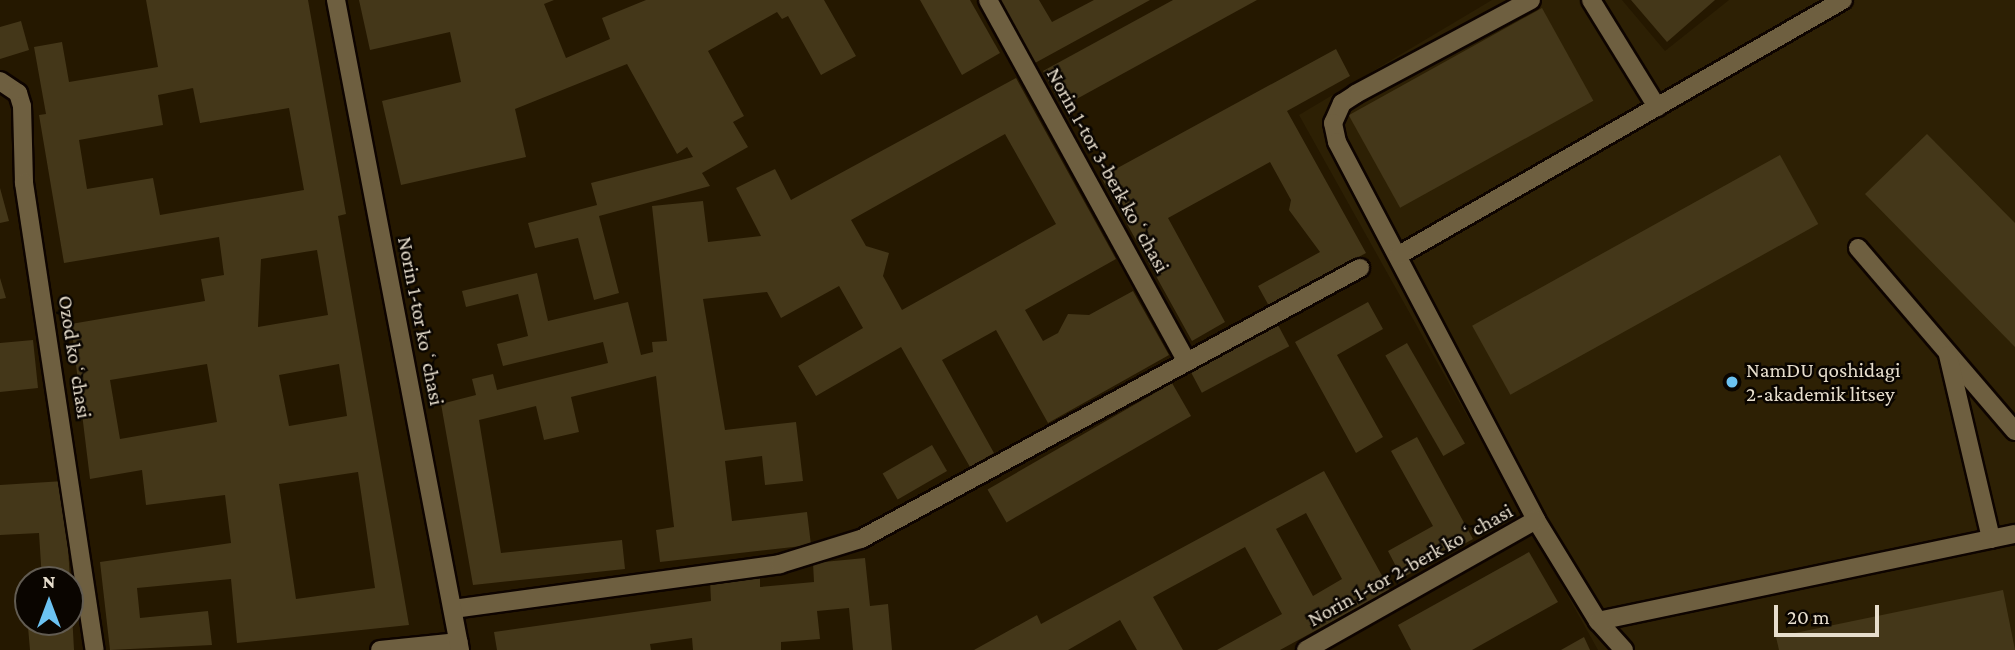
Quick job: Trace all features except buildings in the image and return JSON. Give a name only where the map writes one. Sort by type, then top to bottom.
[{"type":"street","name":"Norin 1-tor koʻchasi","points":[[336,0],[460,646]]},
{"type":"street","name":"Norin 1-tor 3-berk koʻchasi","points":[[989,0],[1187,362]]},
{"type":"street","points":[[1531,0],[1356,94],[1336,113],[1337,142],[1399,255],[1536,520],[1598,621],[1624,650]]},
{"type":"street","points":[[1591,0],[1657,107]]},
{"type":"street","points":[[1399,255],[1843,0]]},
{"type":"street","name":"Ozod koʻchasi","points":[[0,81],[18,93],[22,106],[24,183],[95,650]]},
{"type":"street","points":[[1857,248],[2015,431]]},
{"type":"street","points":[[453,609],[780,564],[851,542],[1360,268]]},
{"type":"street","points":[[1947,352],[1991,539]]},
{"type":"street","name":"Norin 1-tor 2-berk koʻchasi","points":[[1306,650],[1536,520]]},
{"type":"street","points":[[1598,621],[2015,534]]},
{"type":"street","points":[[380,650],[460,646]]},
{"type":"shaded area","name":"NamDU qoshidagi 2-akademik litsey","points":[[1492,0],[1622,0],[1665,51],[1729,0],[2015,0],[2015,650],[1598,650],[1299,115]]},
{"type":"place","name":"NamDU qoshidagi 2-akademik litsey","points":[[1732,382]]}]
